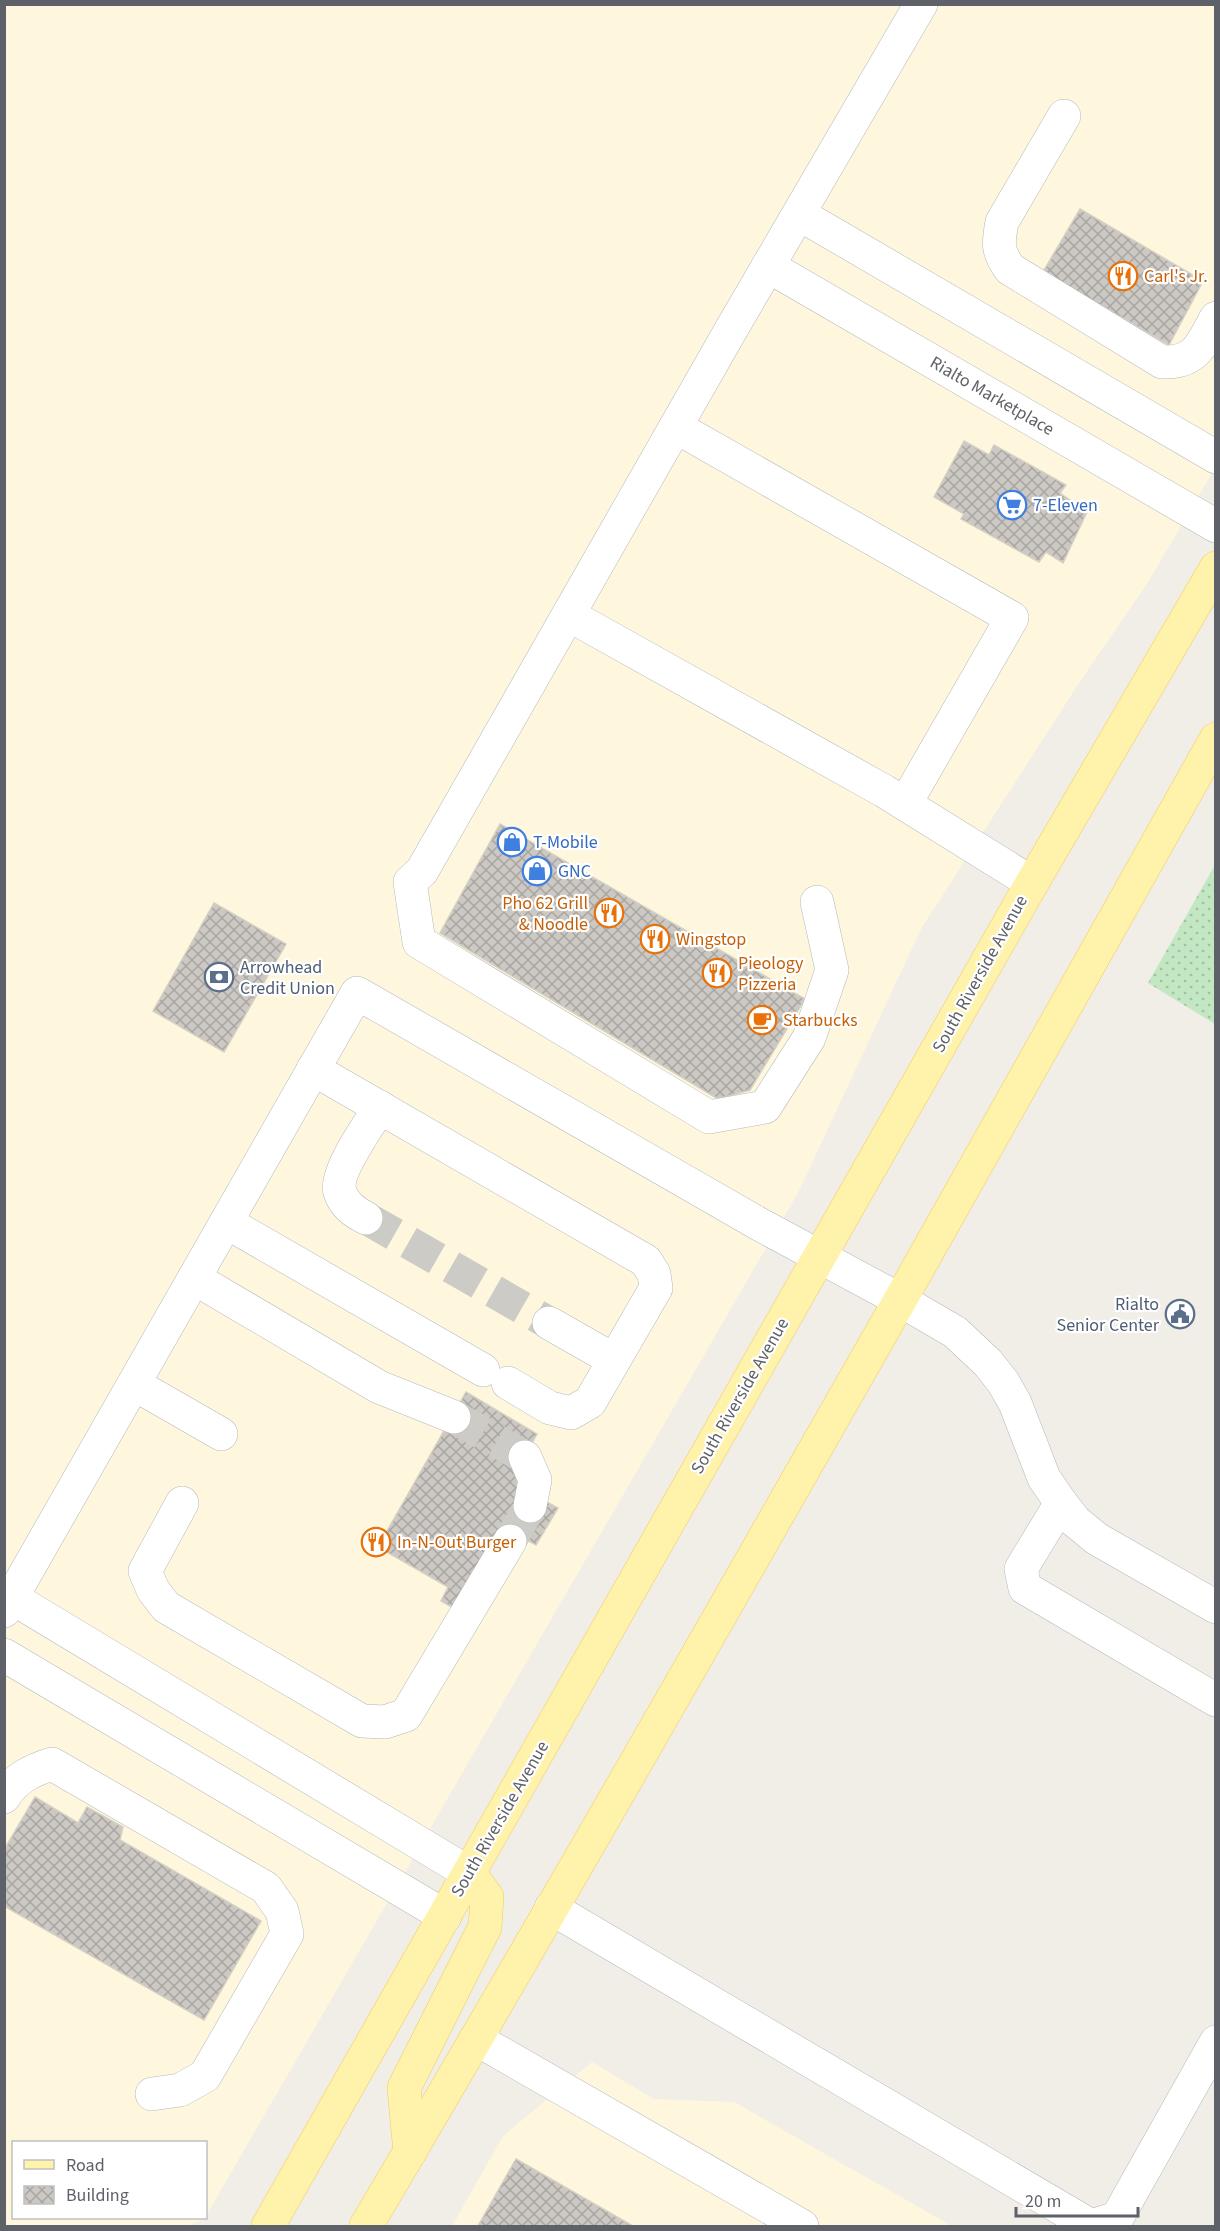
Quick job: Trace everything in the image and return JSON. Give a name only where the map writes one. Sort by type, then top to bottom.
[{"type":"main road","name":"South Riverside Avenue","points":[[268,2226],[1032,883],[1215,568]]},
{"type":"main road","points":[[366,2226],[476,2039],[900,1300],[1215,739]]},
{"type":"main road","points":[[410,2152],[404,2088],[485,1927],[487,1897],[469,1873]]},
{"type":"lane","points":[[817,902],[832,970],[809,1038],[765,1107],[709,1117],[419,942],[410,882],[422,871],[768,266],[921,4]]},
{"type":"lane","points":[[1064,116],[1002,222],[999,242],[1001,257],[1010,269],[1162,362],[1179,363],[1196,354],[1215,318]]},
{"type":"lane","points":[[799,214],[1215,457]]},
{"type":"lane","name":"Rialto Marketplace","points":[[768,266],[1215,526]]},
{"type":"lane","points":[[676,427],[1012,618],[905,804]]},
{"type":"lane","points":[[569,615],[905,804],[1032,883]]},
{"type":"lane","points":[[469,1873],[7,1601],[134,1384],[357,993],[819,1258],[900,1300],[955,1332],[988,1363],[1015,1403],[1044,1478],[1075,1521],[1097,1539],[1215,1607]]},
{"type":"lane","points":[[226,1222],[550,1408],[571,1413],[591,1402],[656,1288],[654,1274],[646,1261],[313,1069]]},
{"type":"lane","points":[[366,1218],[351,1210],[339,1191],[340,1174],[380,1107]]},
{"type":"lane","points":[[194,1278],[379,1387],[454,1417]]},
{"type":"lane","points":[[549,1323],[614,1360]]},
{"type":"lane","points":[[134,1384],[221,1434]]},
{"type":"lane","points":[[525,1457],[535,1480],[530,1506]]},
{"type":"lane","points":[[182,1503],[145,1571],[153,1590],[166,1607],[362,1721],[385,1722],[406,1715],[510,1541]]},
{"type":"lane","points":[[1061,1503],[1022,1569],[1025,1588],[1215,1700]]},
{"type":"lane","points":[[4,1655],[445,1916]]},
{"type":"lane","points":[[4,1797],[29,1772],[52,1764],[266,1888],[282,1911],[287,1934],[205,2076],[180,2090],[152,2094]]},
{"type":"lane","points":[[551,1908],[1091,2226],[1117,2218],[1215,2042]]},
{"type":"lane","points":[[476,2039],[802,2226]]},
{"type":"shaded area","points":[[5,5],[1215,5],[1215,468],[1147,584],[1081,680],[921,929],[799,1191],[207,2214],[207,2141],[12,2141],[12,2219],[203,2219],[188,2226],[5,2226]]},
{"type":"shaded area","points":[[592,2062],[654,2099],[734,2102],[952,2226],[452,2226],[503,2136]]},
{"type":"green space","points":[[1215,865],[1215,1024],[1148,983]]},
{"type":"building","name":"Carl's Jr.","points":[[1080,209],[1203,281],[1169,345],[1043,272]]},
{"type":"building","name":"7-Eleven","points":[[964,441],[989,455],[994,445],[1066,485],[1060,493],[1087,512],[1063,563],[1046,552],[1039,562],[961,519],[964,514],[934,497]]},
{"type":"building","points":[[500,824],[805,999],[750,1090],[718,1099],[440,933]]},
{"type":"building","name":"Arrowhead Credit Union","points":[[214,903],[286,944],[224,1052],[153,1011]]},
{"type":"building","points":[[466,1392],[537,1434],[521,1463],[525,1490],[558,1508],[536,1545],[503,1527],[455,1609],[441,1601],[448,1587],[378,1547]]},
{"type":"building","points":[[35,1797],[78,1823],[87,1807],[123,1827],[120,1840],[261,1921],[204,2020],[4,1906],[4,1850]]},
{"type":"building","points":[[516,2159],[633,2226],[478,2226]]},
{"type":"tunnel","points":[[366,1218],[549,1323]]},
{"type":"tunnel","points":[[454,1417],[525,1457]]},
{"type":"tunnel","points":[[510,1541],[530,1506]]},
{"type":"place","name":"Carl's Jr.","points":[[1123,276]]},
{"type":"place","name":"7-Eleven","points":[[1012,505]]},
{"type":"place","name":"T-Mobile","points":[[512,842]]},
{"type":"place","name":"GNC","points":[[537,871]]},
{"type":"place","name":"Pho 62 Grill & Noodle","points":[[609,913]]},
{"type":"place","name":"Wingstop","points":[[655,939]]},
{"type":"place","name":"Pieology Pizzeria","points":[[717,973]]},
{"type":"place","name":"Arrowhead Credit Union","points":[[219,977]]},
{"type":"place","name":"Starbucks","points":[[762,1020]]},
{"type":"place","name":"Rialto Senior Center","points":[[1180,1314]]},
{"type":"place","name":"In-N-Out Burger","points":[[376,1542]]}]
